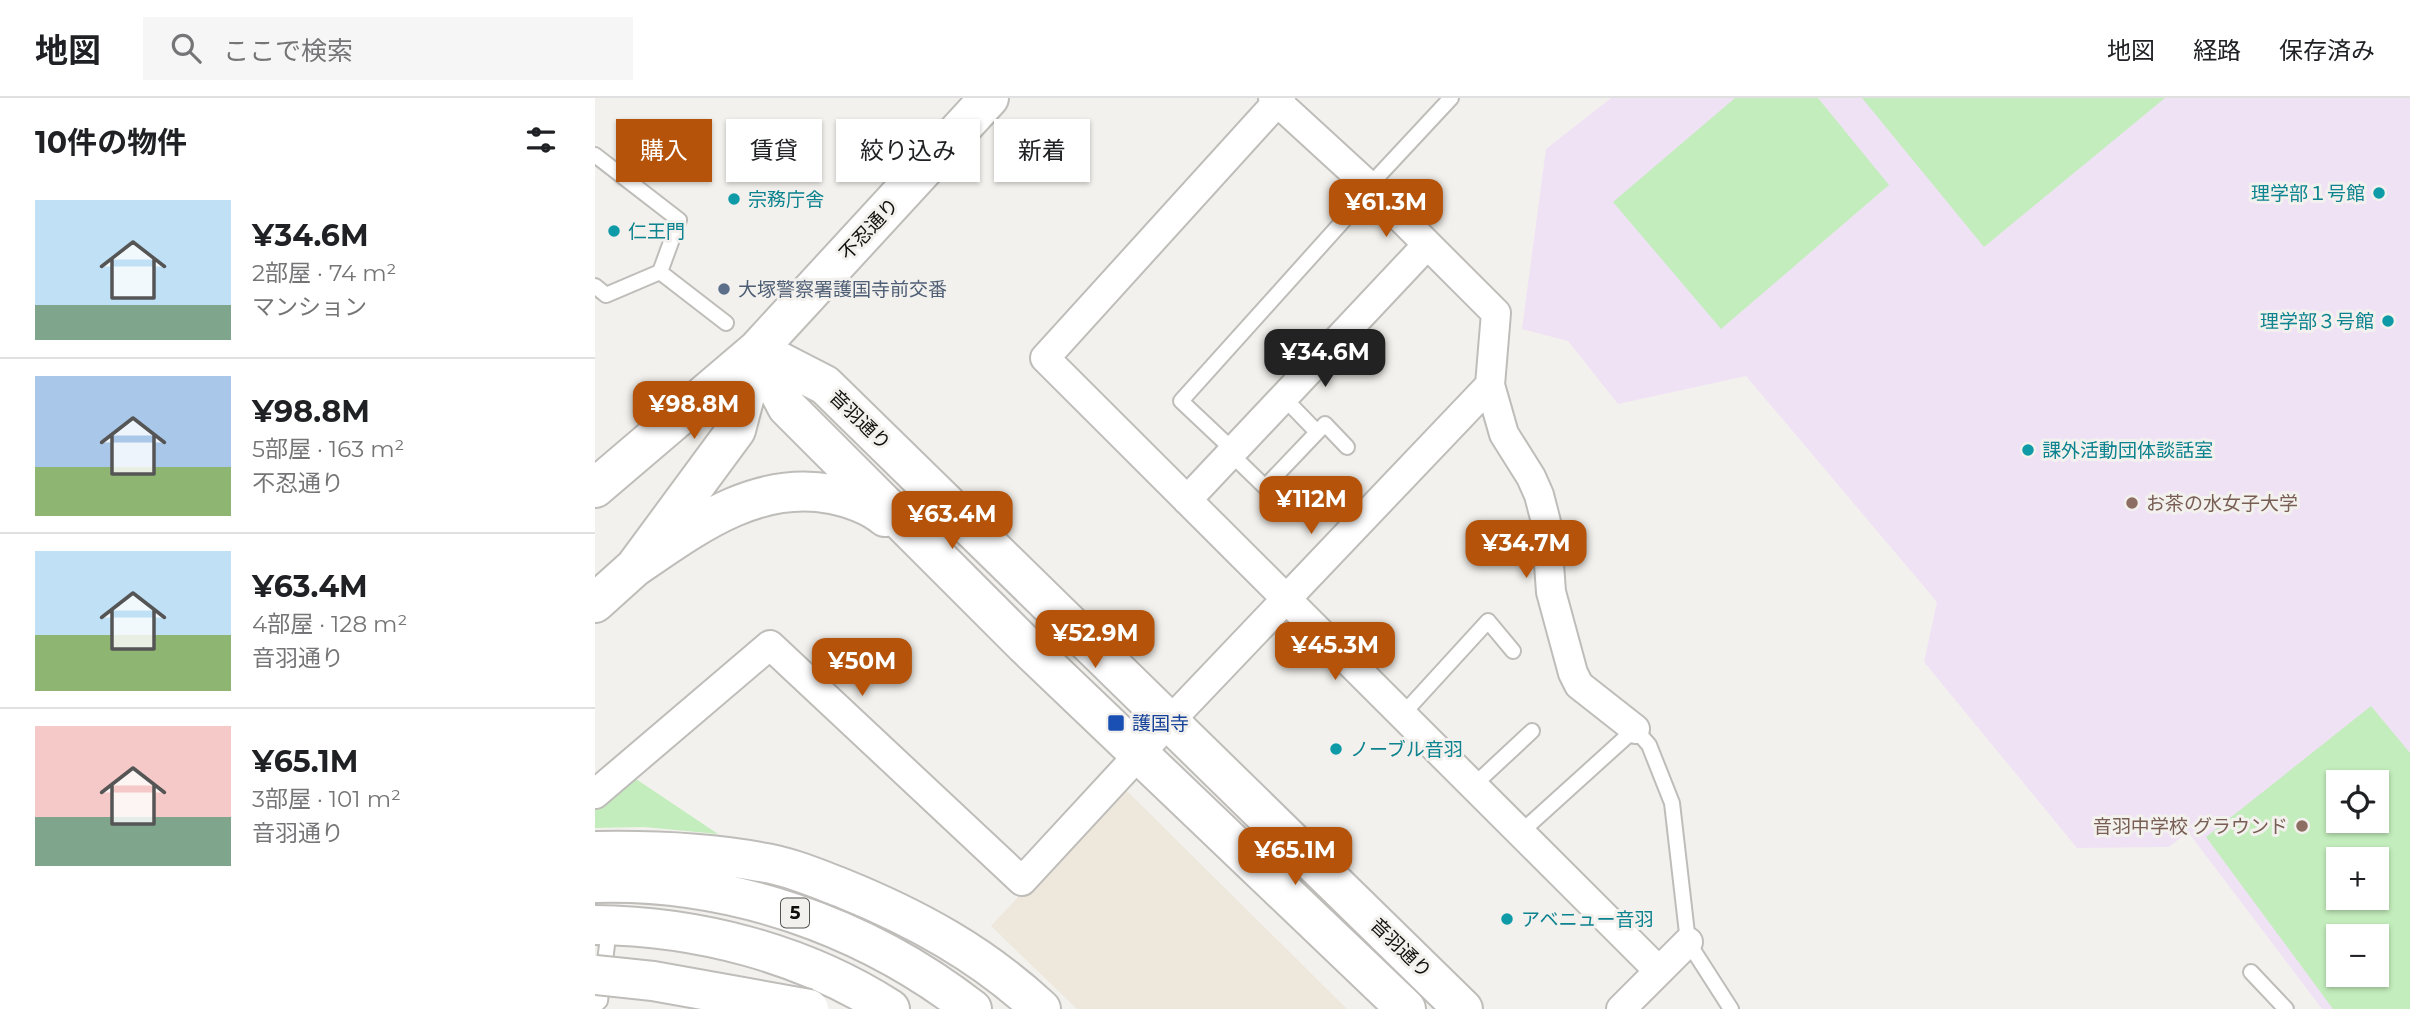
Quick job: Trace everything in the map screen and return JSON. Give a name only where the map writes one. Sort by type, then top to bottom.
[{"type":"main road","name":"不忍通り","points":[[595,603],[635,567],[736,430],[757,350],[989,98]]},
{"type":"main road","points":[[595,488],[757,350],[787,407],[1025,645],[1406,1009]]},
{"type":"main road","name":"音羽通り","points":[[757,350],[825,385],[1463,1009]]},
{"type":"main road","points":[[635,567],[707,519],[766,495],[788,492],[815,492],[851,498],[881,513],[942,561]]},
{"type":"main road","points":[[595,851],[642,850],[763,862],[815,878],[901,912],[954,941],[1016,986],[1041,1009]]},
{"type":"main road","name":"5","points":[[595,883],[677,887],[779,908],[874,946],[912,967],[972,1009]]},
{"type":"main road","name":"5","points":[[601,931],[673,930],[764,951],[848,986],[890,1009]]},
{"type":"main road","points":[[595,975],[653,981],[777,1001],[809,1009]]},
{"type":"street","points":[[1635,729],[1579,685],[1573,673],[1551,592],[1546,522],[1539,495],[1504,434],[1490,385],[1496,313],[1277,99],[1045,358],[1659,971]]},
{"type":"street","points":[[1187,500],[1427,245]]},
{"type":"street","points":[[595,794],[769,645],[1022,881],[1140,752],[1490,385]]},
{"type":"street","points":[[1621,1009],[1689,942]]},
{"type":"lane","points":[[1347,447],[1325,424],[1265,487],[1181,401],[1451,98]]},
{"type":"lane","points":[[595,155],[679,220],[660,272],[606,295],[595,286]]},
{"type":"lane","points":[[660,272],[726,323]]},
{"type":"lane","points":[[1284,398],[1317,432]]},
{"type":"lane","points":[[1402,715],[1488,621],[1513,651]]},
{"type":"lane","points":[[1520,833],[1635,729],[1649,745],[1672,803],[1689,942],[1731,1009]]},
{"type":"lane","points":[[1473,786],[1532,732]]},
{"type":"lane","points":[[595,1006],[600,1002],[601,931]]},
{"type":"lane","points":[[2251,972],[2286,1009]]},
{"type":"shaded area","name":"お茶の水女子大学","points":[[1611,98],[2410,98],[2410,1009],[2322,1009],[2188,832],[2169,847],[2077,848],[1924,662],[1937,602],[1746,376],[1618,404],[1568,341],[1522,329],[1546,149]]},
{"type":"shaded area","points":[[1122,786],[1347,1009],[1077,1009],[991,926]]},
{"type":"green space","points":[[1735,98],[1818,98],[1889,185],[1721,329],[1613,202]]},
{"type":"green space","points":[[1862,98],[2165,98],[1984,247]]},
{"type":"green space","name":"音羽中学校 グラウンド","points":[[2371,706],[2410,753],[2410,1009],[2333,1009],[2206,837]]},
{"type":"green space","points":[[633,777],[718,834],[644,827],[595,828],[595,810]]},
{"type":"place","name":"理学部１号館","points":[[2379,193]]},
{"type":"place","name":"宗務庁舎","points":[[734,199]]},
{"type":"place","name":"仁王門","points":[[614,231]]},
{"type":"place","name":"大塚警察署護国寺前交番","points":[[724,289]]},
{"type":"place","name":"理学部３号館","points":[[2388,321]]},
{"type":"place","name":"課外活動団体談話室","points":[[2028,450]]},
{"type":"place","name":"お茶の水女子大学","points":[[2132,503]]},
{"type":"place","name":"護国寺","points":[[1116,723]]},
{"type":"place","name":"ノーブル音羽","points":[[1336,749]]},
{"type":"place","name":"音羽中学校 グラウンド","points":[[2302,826]]},
{"type":"place","name":"アベニュー音羽","points":[[1507,919]]}]
